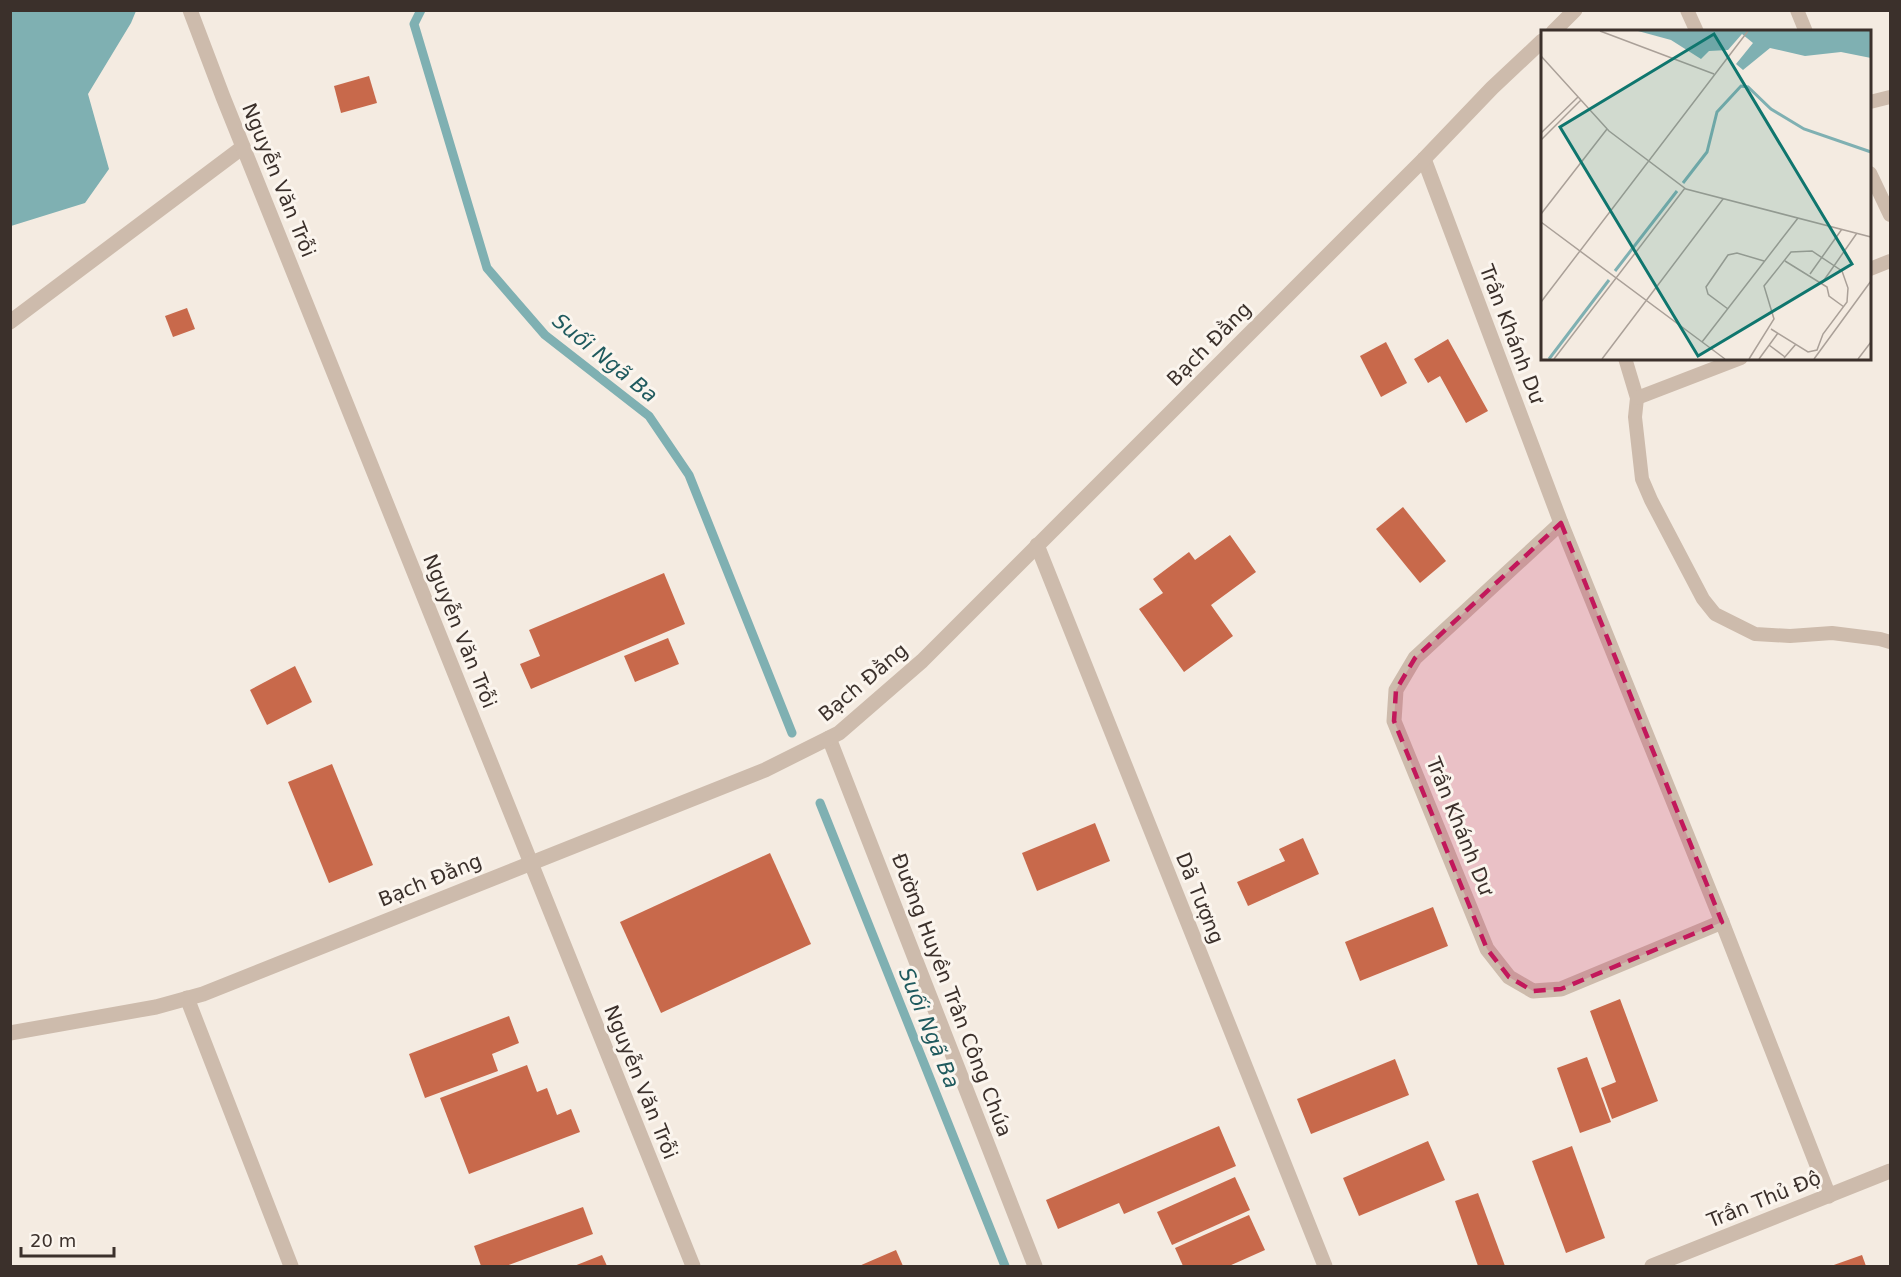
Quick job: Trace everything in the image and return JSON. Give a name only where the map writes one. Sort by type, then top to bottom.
[{"type":"street","name":"Nguyễn Văn Trỗi","points":[[190,10],[693,1266]]},
{"type":"street","points":[[1554,30],[1575,10]]},
{"type":"street","name":"Bạch Đằng","points":[[10,1034],[156,1007],[202,994],[765,770],[839,733],[922,661],[1424,159],[1492,88],[1541,42]]},
{"type":"street","points":[[10,322],[243,147]]},
{"type":"street","name":"Trần Khánh Dư","points":[[1424,159],[1561,523],[1722,922],[1829,1196]]},
{"type":"street","name":"Trần Khánh Dư","points":[[1561,523],[1415,658],[1396,690],[1394,721],[1487,949],[1509,977],[1533,991],[1561,989],[1722,922]]},
{"type":"street","name":"Dã Tượng","points":[[1037,545],[1325,1266]]},
{"type":"street","name":"Đường Huyền Trân Công Chúa","points":[[829,738],[1035,1266]]},
{"type":"street","points":[[187,998],[291,1266]]},
{"type":"street","name":"Trần Thủ Độ","points":[[1652,1266],[1890,1171]]},
{"type":"lane","points":[[1687,10],[1696,30]]},
{"type":"lane","points":[[1797,10],[1805,30]]},
{"type":"lane","points":[[1871,101],[1890,96]]},
{"type":"lane","points":[[1871,177],[1890,215]]},
{"type":"lane","points":[[1871,268],[1890,261]]},
{"type":"lane","points":[[1626,360],[1637,398],[1635,417],[1642,479],[1703,599],[1715,614],[1755,634],[1790,636],[1832,633],[1890,642]]},
{"type":"lane","points":[[1637,398],[1736,360]]},
{"type":"highlighted area","points":[[1561,523],[1722,922],[1561,989],[1533,991],[1509,977],[1487,949],[1394,721],[1396,690],[1415,658]]},
{"type":"water","points":[[11,10],[136,11],[88,94],[109,169],[85,203],[11,226]]},
{"type":"building","points":[[369,76],[377,103],[341,113],[334,86]]},
{"type":"building","points":[[187,308],[195,329],[173,337],[165,316]]},
{"type":"building","points":[[1448,339],[1488,411],[1466,423],[1440,376],[1428,383],[1414,359]]},
{"type":"building","points":[[1386,342],[1407,383],[1381,397],[1360,356]]},
{"type":"building","points":[[1403,507],[1446,561],[1420,583],[1376,529]]},
{"type":"building","points":[[1230,535],[1256,572],[1211,605],[1233,636],[1184,672],[1139,609],[1163,593],[1153,579],[1189,552],[1195,560]]},
{"type":"building","points":[[664,573],[685,624],[531,689],[520,664],[540,656],[529,630]]},
{"type":"building","points":[[668,638],[679,664],[635,682],[624,656]]},
{"type":"building","points":[[295,666],[312,702],[267,725],[250,690]]},
{"type":"building","points":[[332,764],[373,865],[329,883],[288,782]]},
{"type":"building","points":[[1095,823],[1110,861],[1037,891],[1022,853]]},
{"type":"building","points":[[1303,838],[1319,874],[1248,906],[1237,882],[1285,861],[1279,849]]},
{"type":"building","points":[[770,853],[811,944],[661,1013],[620,922]]},
{"type":"building","points":[[1433,907],[1448,946],[1360,981],[1345,942]]},
{"type":"building","points":[[1620,999],[1658,1101],[1612,1119],[1601,1088],[1616,1082],[1590,1011]]},
{"type":"building","points":[[509,1016],[519,1043],[492,1054],[498,1071],[425,1098],[409,1054]]},
{"type":"building","points":[[1587,1057],[1611,1122],[1580,1133],[1557,1068]]},
{"type":"building","points":[[1395,1059],[1409,1095],[1311,1134],[1297,1099]]},
{"type":"building","points":[[527,1065],[537,1092],[547,1088],[557,1115],[571,1109],[580,1132],[469,1174],[440,1098]]},
{"type":"building","points":[[1219,1126],[1236,1166],[1124,1214],[1119,1203],[1058,1229],[1046,1200]]},
{"type":"building","points":[[1428,1141],[1445,1180],[1359,1216],[1343,1178]]},
{"type":"building","points":[[1572,1146],[1605,1238],[1566,1253],[1532,1161]]},
{"type":"building","points":[[1235,1177],[1250,1210],[1172,1245],[1157,1212]]},
{"type":"building","points":[[1478,1193],[1505,1266],[1478,1266],[1455,1201]]},
{"type":"building","points":[[583,1207],[593,1234],[506,1266],[481,1266],[474,1246]]},
{"type":"building","points":[[1249,1215],[1265,1250],[1229,1266],[1183,1266],[1175,1248]]},
{"type":"building","points":[[896,1250],[903,1266],[859,1266]]},
{"type":"building","points":[[602,1255],[607,1266],[574,1266]]},
{"type":"building","points":[[1862,1255],[1866,1266],[1831,1266]]},
{"type":"waterway","name":"Suối Ngã Ba","points":[[421,10],[414,24],[487,268],[545,335],[649,416],[689,475],[792,733]]},
{"type":"waterway","name":"Suối Ngã Ba","points":[[820,803],[1005,1266]]}]
